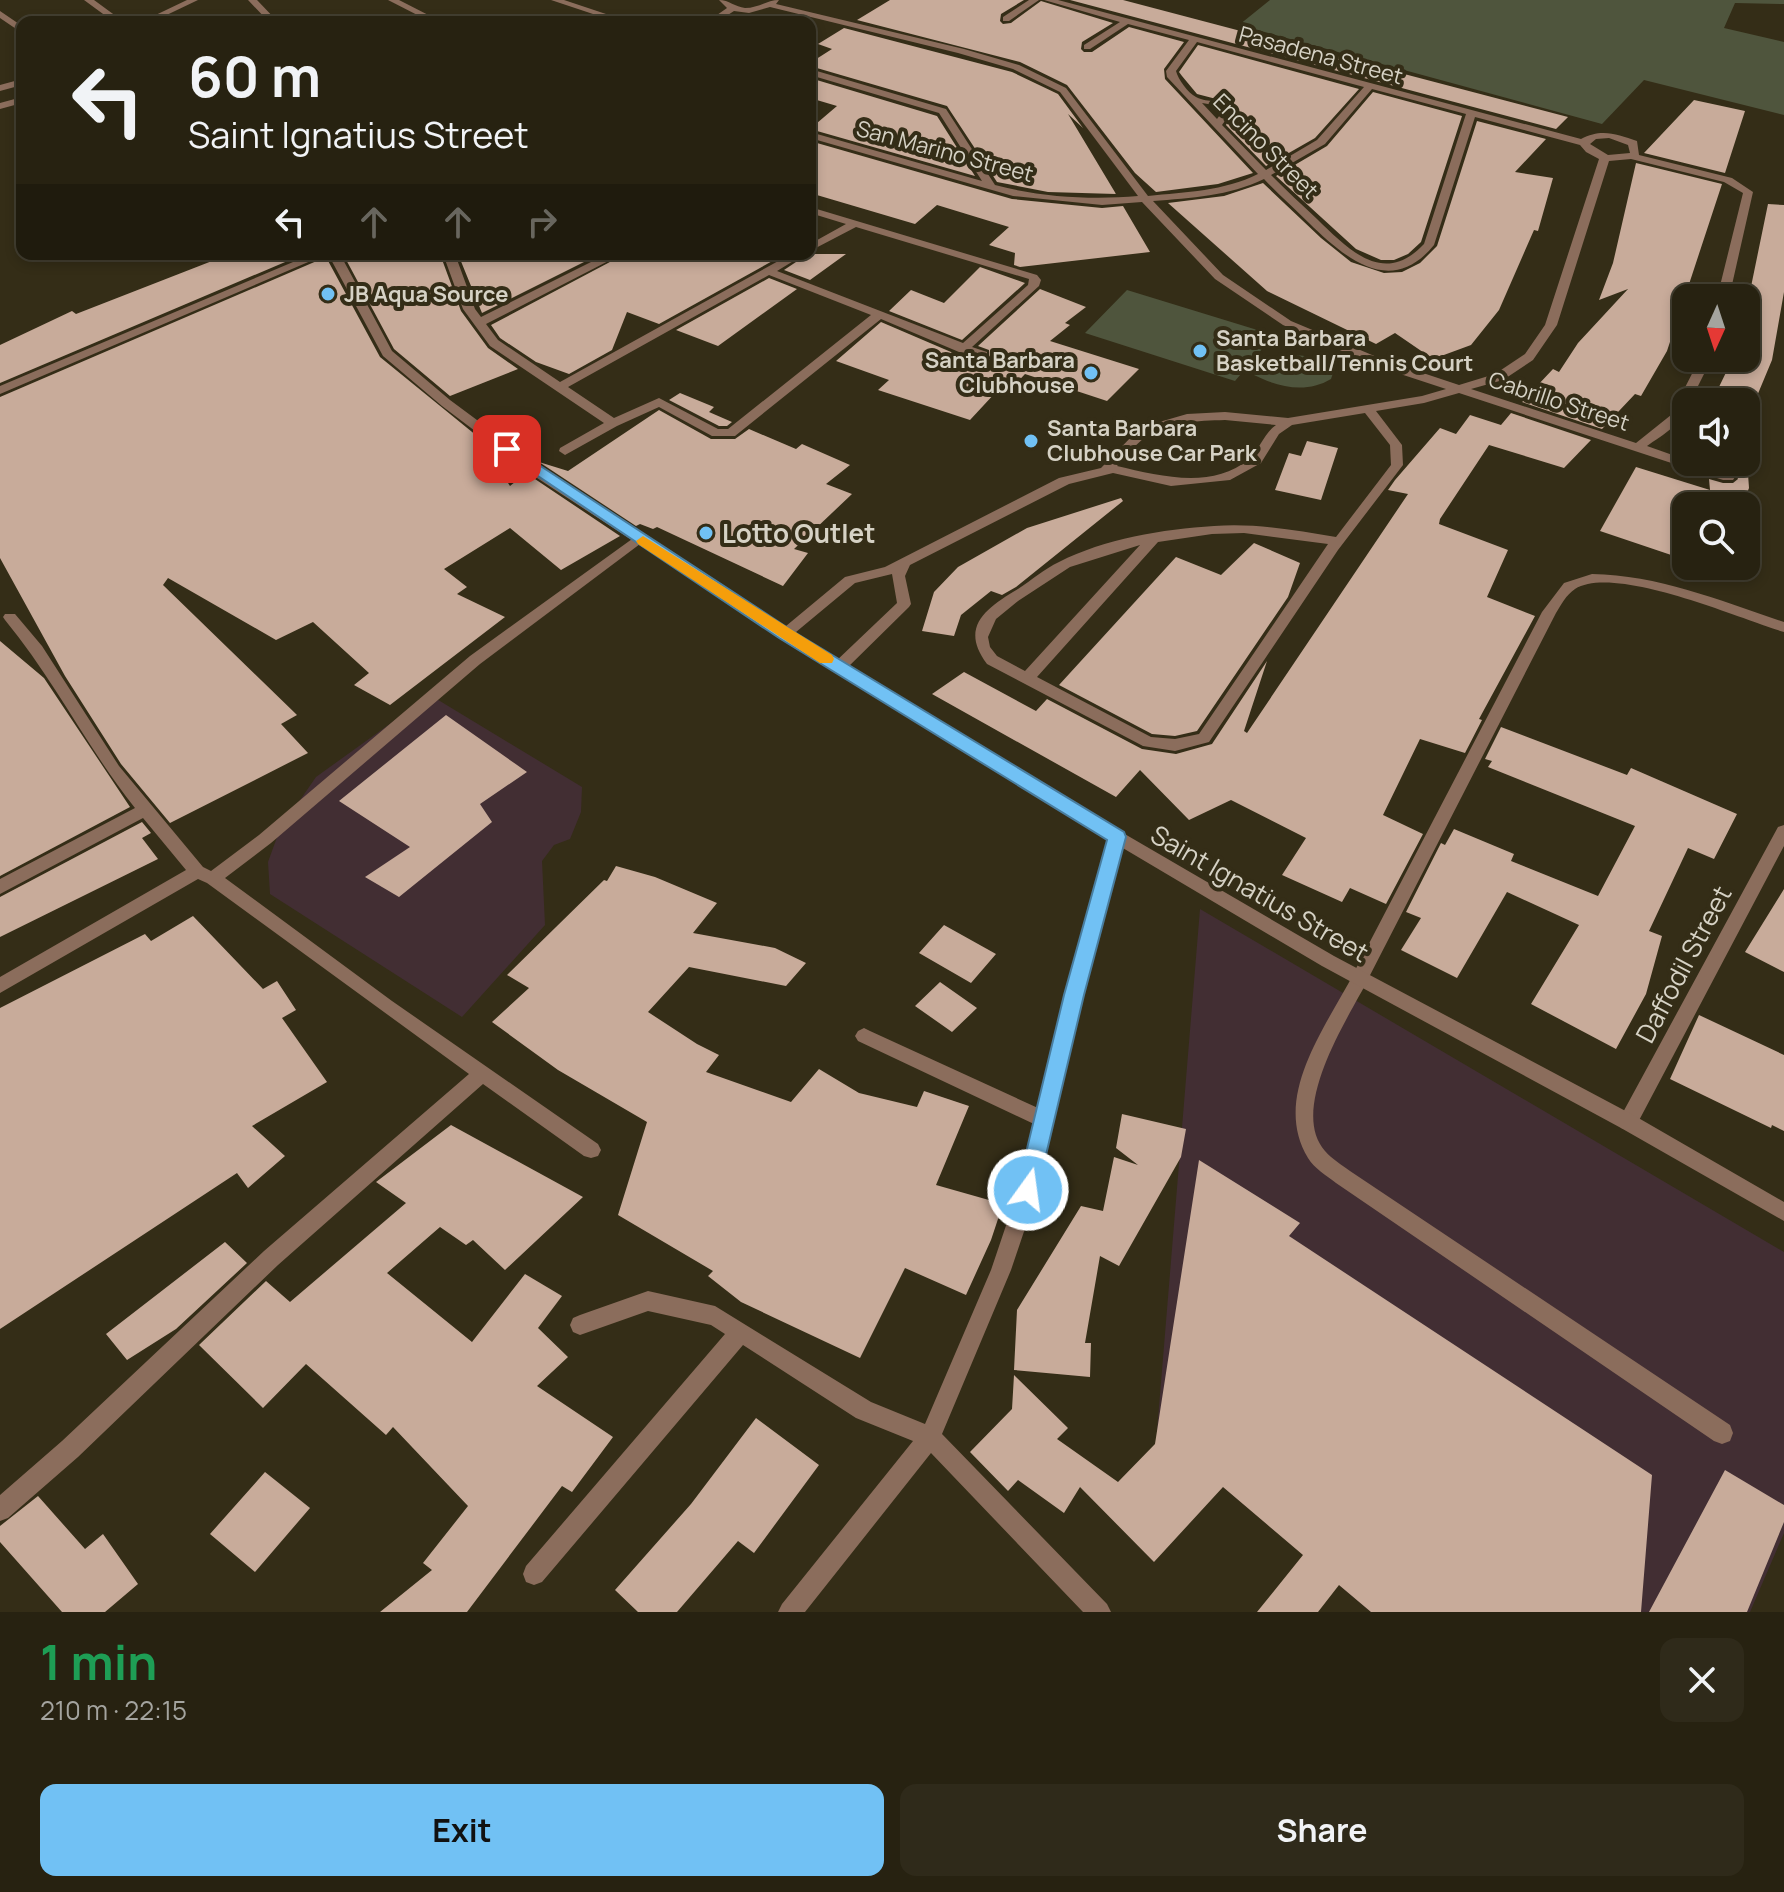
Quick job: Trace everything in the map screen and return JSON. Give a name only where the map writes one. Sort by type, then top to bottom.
[{"type":"street","points":[[88,0],[111,16]]},
{"type":"street","points":[[158,16],[194,0]]},
{"type":"street","points":[[252,0],[268,16]]},
{"type":"street","points":[[392,0],[425,16]]},
{"type":"street","points":[[555,0],[607,16]]},
{"type":"street","points":[[720,16],[733,8],[723,0]]},
{"type":"street","points":[[1006,19],[1035,0]]},
{"type":"street","name":"Pasadena Street","points":[[1048,0],[1585,143]]},
{"type":"street","name":"Cabrillo Street","points":[[733,8],[749,10],[773,2],[961,51],[1048,80],[1063,90],[1145,199],[1219,277],[1287,323],[1380,363],[1728,477]]},
{"type":"street","points":[[1087,47],[1127,21]]},
{"type":"street","name":"Encino Street","points":[[1194,40],[1171,71],[1172,77],[1264,175],[1348,253],[1371,265],[1399,267],[1416,259],[1429,245],[1471,114]]},
{"type":"street","points":[[816,74],[943,111],[992,188]]},
{"type":"street","name":"San Marino Street","points":[[816,137],[992,188],[1079,201],[1145,199],[1210,193],[1246,184],[1264,175],[1321,142],[1369,87]]},
{"type":"street","points":[[1192,99],[1217,103],[1227,111],[1217,126]]},
{"type":"street","points":[[1631,156],[1635,154],[1636,147],[1619,137],[1594,136],[1585,143],[1593,153],[1605,157],[1631,156],[1728,180],[1748,192],[1726,284]]},
{"type":"street","points":[[1106,470],[1139,436],[1153,428],[1187,418],[1225,416],[1288,422],[1458,389],[1499,377],[1519,366],[1540,345],[1559,306],[1605,157]]},
{"type":"street","points":[[816,212],[1033,277],[1033,286],[963,349]]},
{"type":"street","points":[[816,245],[854,224]]},
{"type":"street","points":[[0,390],[307,260]]},
{"type":"street","name":"Saint Ignatius Street","points":[[337,260],[380,341],[400,366],[542,475],[785,634],[1117,837],[1360,978],[1628,1122],[1784,1212]]},
{"type":"street","points":[[451,260],[469,309],[494,343],[613,423]]},
{"type":"street","points":[[479,323],[604,260]]},
{"type":"street","points":[[560,387],[788,260]]},
{"type":"street","points":[[768,271],[983,355]]},
{"type":"street","points":[[565,451],[613,423],[659,402],[716,433],[731,433],[880,314]]},
{"type":"street","points":[[1637,448],[1676,417],[1699,372]]},
{"type":"street","points":[[1339,542],[1282,531],[1241,529],[1154,538],[1066,564],[994,611],[984,624],[984,649],[992,660],[1148,742],[1175,745],[1204,738],[1339,542],[1397,465],[1396,445],[1368,408]]},
{"type":"street","points":[[785,634],[850,580],[883,573],[904,564],[1064,481],[1106,470],[1171,482],[1230,476],[1256,460],[1278,428],[1288,422]]},
{"type":"street","points":[[0,986],[265,839],[475,660],[639,538]]},
{"type":"street","points":[[1027,679],[1154,538]]},
{"type":"street","points":[[839,667],[904,604],[898,576],[904,564]]},
{"type":"street","points":[[1722,1433],[1343,1177],[1316,1155],[1305,1126],[1304,1105],[1308,1080],[1560,595],[1573,583],[1594,578],[1626,578],[1784,627]]},
{"type":"street","points":[[10,617],[37,649],[113,770],[205,875],[591,1150]]},
{"type":"street","points":[[0,887],[146,809]]},
{"type":"street","name":"Daffodil Street","points":[[1628,1122],[1784,831]]},
{"type":"street","points":[[790,1612],[930,1437],[1001,1270],[1028,1190],[1074,995],[1117,837]]},
{"type":"street","points":[[864,1036],[1045,1120]]},
{"type":"street","points":[[0,1510],[70,1449],[271,1258],[483,1073]]},
{"type":"street","points":[[580,1325],[648,1301],[715,1316],[864,1410],[930,1437],[1099,1612]]},
{"type":"street","points":[[534,1574],[740,1333]]},
{"type":"shaded area","points":[[430,695],[582,787],[581,812],[570,839],[554,845],[542,861],[545,925],[462,1017],[270,894],[268,862],[280,829],[316,777]]},
{"type":"shaded area","points":[[1200,909],[1784,1252],[1784,1533],[1750,1612],[1371,1612],[1157,1431]]},
{"type":"green space","points":[[1270,0],[1784,0],[1784,4],[1735,3],[1724,28],[1784,42],[1784,115],[1644,80],[1602,124],[1239,25]]},
{"type":"green space","name":"Santa Barbara Basketball/Tennis Court","points":[[1127,290],[1274,335],[1235,381],[1085,333]]},
{"type":"green space","points":[[1294,355],[1321,361],[1333,373],[1331,379],[1312,386],[1292,387],[1254,375],[1269,360]]},
{"type":"building","points":[[890,0],[1024,0],[1001,14],[1003,24],[1011,23],[1041,1],[1113,23],[1082,42],[1084,52],[1092,52],[1129,27],[1184,42],[1164,69],[1165,79],[1253,173],[1218,184],[1156,192],[1135,173],[1067,85],[1020,62],[857,20]]},
{"type":"building","points":[[1070,0],[1123,0],[1568,117],[1556,129]]},
{"type":"building","points":[[844,28],[1012,72],[1058,94],[1083,128],[1068,114],[1116,194],[1048,192],[997,182],[947,106],[816,68],[816,59],[832,49],[818,44]]},
{"type":"building","points":[[1198,45],[1359,89],[1315,138],[1266,166],[1226,125],[1234,109],[1224,101],[1197,94],[1179,72]]},
{"type":"building","points":[[816,80],[937,116],[975,176],[816,131],[816,124],[837,106],[816,100]]},
{"type":"building","points":[[1373,92],[1462,116],[1421,242],[1408,254],[1394,260],[1381,260],[1356,249],[1276,176],[1327,146]]},
{"type":"building","points":[[1694,100],[1745,111],[1725,173],[1644,153]]},
{"type":"building","points":[[1477,121],[1546,139],[1515,172],[1553,178],[1538,231],[1534,230],[1499,310],[1471,345],[1433,359],[1395,333],[1376,344],[1267,291],[1168,203],[1224,196],[1263,183],[1351,262],[1384,273],[1402,272],[1420,263],[1437,246]]},
{"type":"building","points":[[816,143],[1012,199],[1102,208],[1123,206],[1150,252],[1020,267],[1014,265],[1015,253],[989,245],[1009,227],[937,205],[915,224],[816,195]]},
{"type":"building","points":[[1636,163],[1722,184],[1689,284],[1672,284],[1672,336],[1667,351],[1641,396],[1635,394],[1602,429],[1522,402],[1553,369],[1559,372],[1578,343],[1628,289],[1599,300],[1613,263]]},
{"type":"building","points":[[1768,204],[1784,205],[1784,292],[1772,360],[1760,389],[1718,388],[1726,372],[1760,372],[1760,284],[1752,284]]},
{"type":"building","points":[[816,254],[846,254],[810,280],[784,270],[799,260],[816,260]]},
{"type":"building","points":[[215,260],[290,260],[0,383],[0,345],[72,311],[76,314]]},
{"type":"building","points":[[319,260],[328,260],[380,357],[477,436],[510,486],[526,473],[620,536],[561,570],[510,528],[444,569],[467,587],[457,594],[505,617],[390,705],[354,685],[369,673],[313,622],[276,640],[168,578],[163,585],[297,715],[281,724],[308,753],[170,823],[121,764],[65,676],[0,558],[0,397]]},
{"type":"building","points":[[346,260],[442,260],[461,311],[488,348],[518,369],[450,396],[394,349]]},
{"type":"building","points":[[460,260],[588,260],[482,313]]},
{"type":"building","points":[[614,260],[774,260],[659,324],[627,312],[612,350],[569,374],[536,362],[500,338],[491,325]]},
{"type":"building","points":[[980,267],[1025,283],[962,340],[889,311],[911,290],[944,303]]},
{"type":"building","points":[[769,278],[797,289],[718,346],[676,330]]},
{"type":"building","points":[[1040,289],[1086,307],[1065,323],[1070,325],[1050,341],[1139,369],[1107,401],[1025,374],[1005,395],[996,392],[970,420],[878,390],[889,380],[836,361],[881,322],[958,355],[989,360],[989,350],[978,346]]},
{"type":"building","points":[[680,393],[714,407],[709,412],[732,422],[719,426],[669,400]]},
{"type":"building","points":[[659,410],[711,439],[735,439],[749,429],[796,449],[802,444],[850,465],[826,484],[852,494],[794,549],[808,553],[783,586],[657,527],[636,526],[539,462],[568,471]]},
{"type":"building","points":[[1511,413],[1591,440],[1564,468],[1489,445],[1440,519],[1439,524],[1508,550],[1487,597],[1535,616],[1479,719],[1482,720],[1465,753],[1420,739],[1383,815],[1423,834],[1386,904],[1350,888],[1342,902],[1282,875],[1306,838],[1231,800],[1189,820],[1140,770],[1116,797],[932,694],[964,672],[1036,711],[1047,699],[1142,749],[1176,754],[1212,744],[1267,661],[1244,731],[1247,733],[1408,494],[1388,490],[1395,480],[1440,428],[1456,434],[1470,415],[1501,425]]},
{"type":"building","points":[[1307,441],[1338,448],[1321,500],[1275,490],[1289,453],[1301,456]]},
{"type":"building","points":[[1636,467],[1710,490],[1709,479],[1733,483],[1738,479],[1737,476],[1748,476],[1747,492],[1672,492],[1672,555],[1600,531]]},
{"type":"building","points":[[1121,498],[1123,501],[1016,587],[1002,595],[991,591],[961,615],[954,636],[922,631],[934,592],[958,567],[1027,528]]},
{"type":"building","points":[[1254,543],[1300,563],[1288,597],[1197,731],[1175,736],[1152,734],[1059,685],[1176,557],[1221,575]]},
{"type":"building","points":[[0,641],[44,678],[130,807],[0,876]]},
{"type":"building","points":[[446,715],[527,772],[480,804],[492,822],[399,897],[365,877],[410,847],[339,801]]},
{"type":"building","points":[[1501,727],[1627,775],[1631,768],[1737,814],[1714,859],[1688,848],[1649,931],[1662,936],[1646,994],[1616,1049],[1531,1004],[1579,925],[1507,892],[1457,978],[1401,950],[1421,918],[1406,912],[1441,843],[1445,845],[1454,829],[1514,854],[1511,861],[1598,896],[1635,826],[1488,767],[1492,761],[1485,759]]},
{"type":"building","points":[[142,822],[151,833],[142,838],[158,859],[0,937],[0,897]]},
{"type":"building","points":[[616,866],[655,877],[717,903],[693,933],[775,948],[806,963],[786,986],[689,967],[648,1012],[719,1055],[706,1072],[791,1102],[819,1069],[859,1093],[917,1107],[924,1091],[969,1106],[936,1185],[1003,1204],[991,1240],[966,1295],[905,1268],[860,1358],[741,1302],[708,1276],[713,1271],[618,1215],[647,1122],[558,1070],[492,1022],[529,988],[507,975],[604,880],[607,881]]},
{"type":"building","points":[[1784,889],[1784,972],[1745,952]]},
{"type":"building","points":[[193,916],[263,989],[277,981],[296,1010],[282,1018],[327,1082],[252,1126],[285,1156],[248,1188],[237,1173],[0,1329],[0,1008],[145,934],[151,941]]},
{"type":"building","points":[[944,925],[996,954],[971,983],[919,953]]},
{"type":"building","points":[[940,982],[977,1008],[952,1032],[915,1006]]},
{"type":"building","points":[[1699,1015],[1784,1055],[1784,1131],[1772,1125],[1771,1128],[1670,1079]]},
{"type":"building","points":[[1122,1114],[1186,1129],[1181,1157],[1119,1266],[1100,1256],[1085,1343],[1091,1343],[1090,1377],[1014,1370],[1017,1310],[1081,1206],[1103,1211],[1114,1157],[1138,1165],[1116,1148]]},
{"type":"building","points":[[451,1125],[583,1197],[505,1270],[473,1240],[466,1245],[440,1227],[387,1273],[472,1342],[525,1274],[562,1296],[538,1328],[568,1357],[537,1386],[613,1437],[572,1492],[562,1486],[467,1612],[380,1612],[432,1570],[423,1563],[468,1506],[393,1427],[386,1435],[306,1364],[263,1408],[199,1345],[266,1281],[290,1302],[406,1203],[376,1182]]},
{"type":"building","points":[[1199,1160],[1300,1223],[1289,1236],[1652,1475],[1641,1612],[1371,1612],[1339,1585],[1318,1612],[1257,1612],[1303,1555],[1223,1487],[1154,1562],[1080,1487],[1064,1513],[1018,1480],[1008,1491],[970,1452],[1012,1409],[1014,1375],[1068,1428],[1057,1439],[1118,1482],[1155,1444]]},
{"type":"building","points":[[225,1242],[247,1263],[176,1329],[127,1360],[106,1334]]},
{"type":"building","points":[[756,1418],[819,1465],[754,1553],[738,1541],[677,1612],[638,1612],[615,1590],[691,1504]]},
{"type":"building","points":[[1725,1470],[1784,1505],[1784,1522],[1747,1612],[1649,1612]]},
{"type":"building","points":[[265,1472],[310,1508],[255,1572],[210,1534]]},
{"type":"building","points":[[38,1496],[85,1549],[103,1534],[138,1584],[105,1612],[62,1612],[0,1542],[0,1526]]},
{"type":"slow traffic","points":[[643,541],[826,659]]},
{"type":"place","name":"JB Aqua Source","points":[[328,294]]},
{"type":"place","name":"Santa Barbara Basketball/Tennis Court","points":[[1200,351]]},
{"type":"place","name":"Santa Barbara Clubhouse","points":[[1091,373]]},
{"type":"place","name":"Santa Barbara Clubhouse Car Park","points":[[1031,441]]},
{"type":"place","name":"Lotto Outlet","points":[[706,533]]},
{"type":"route","points":[[507,449],[785,634],[1117,837],[1074,995],[1028,1190]]}]
